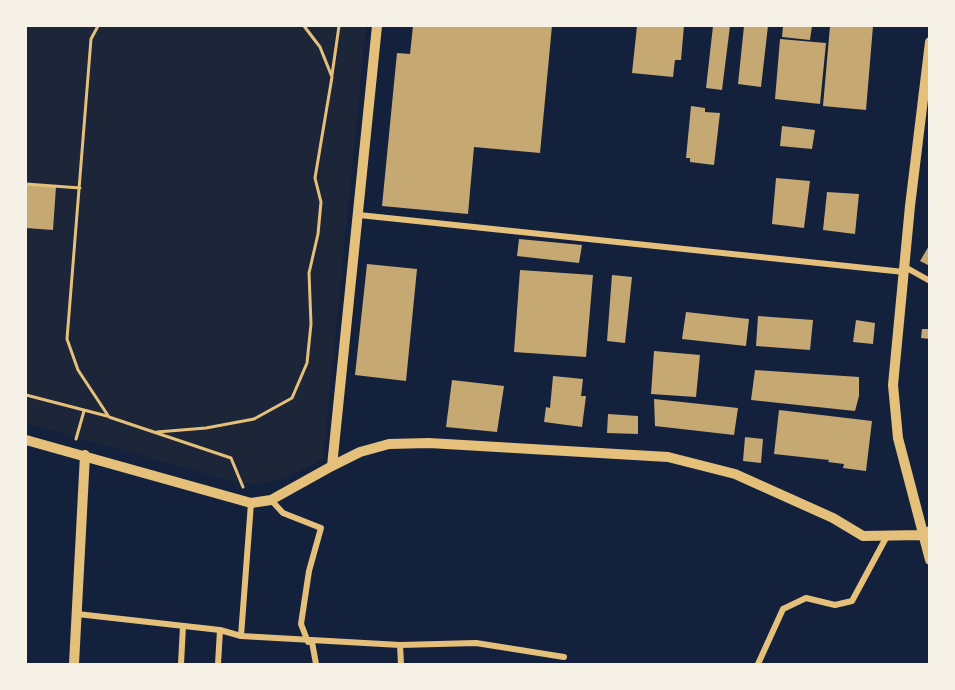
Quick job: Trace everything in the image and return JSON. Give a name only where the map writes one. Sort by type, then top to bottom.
[{"type":"street","points":[[332,466],[377,26]]},
{"type":"street","points":[[930,42],[893,385],[898,438],[926,533],[930,560]]},
{"type":"street","points":[[358,215],[904,270],[930,280]]},
{"type":"street","points":[[26,440],[250,503],[271,500],[360,452],[388,444],[429,443],[668,457],[735,474],[834,518],[863,536],[926,533]]},
{"type":"street","points":[[74,664],[85,455]]},
{"type":"street","points":[[271,500],[283,513],[321,528],[309,571],[301,624],[310,642],[316,664]]},
{"type":"street","points":[[241,636],[250,503]]},
{"type":"street","points":[[758,664],[783,609],[806,598],[835,604],[852,601],[887,536]]},
{"type":"street","points":[[77,614],[220,630],[241,636],[310,642],[400,645],[476,643],[564,657]]},
{"type":"street","points":[[181,664],[183,626]]},
{"type":"street","points":[[218,664],[220,630]]},
{"type":"street","points":[[400,645],[401,664]]},
{"type":"path","points":[[98,26],[91,39],[67,339],[78,370],[109,417]]},
{"type":"path","points":[[304,26],[320,47],[332,77]]},
{"type":"path","points":[[156,432],[206,428],[254,419],[292,398],[307,363],[312,324],[309,273],[318,234],[321,202],[315,178],[339,26]]},
{"type":"path","points":[[26,184],[80,189]]},
{"type":"path","points":[[26,395],[109,417],[231,458],[250,503]]},
{"type":"path","points":[[73,452],[84,410]]},
{"type":"shaded area","points":[[26,26],[366,26],[323,459],[272,481],[238,483],[26,423]]},
{"type":"building","points":[[413,26],[552,26],[540,153],[474,147],[468,214],[382,206],[397,53],[410,54]]},
{"type":"building","points":[[637,26],[684,26],[681,60],[675,60],[673,77],[632,73]]},
{"type":"building","points":[[713,26],[730,26],[722,90],[706,88]]},
{"type":"building","points":[[744,26],[768,26],[761,87],[738,84]]},
{"type":"building","points":[[783,26],[812,26],[810,40],[782,37]]},
{"type":"building","points":[[830,26],[873,26],[866,110],[823,106]]},
{"type":"building","points":[[780,39],[826,43],[820,104],[775,99]]},
{"type":"building","points":[[691,106],[705,108],[705,112],[720,113],[714,165],[690,162],[690,158],[686,158]]},
{"type":"building","points":[[782,126],[815,130],[812,149],[780,146]]},
{"type":"building","points":[[776,178],[810,181],[804,228],[772,224]]},
{"type":"building","points":[[26,184],[56,187],[53,230],[26,228]]},
{"type":"building","points":[[827,192],[859,194],[855,234],[823,230]]},
{"type":"building","points":[[519,239],[582,245],[579,263],[517,256]]},
{"type":"building","points":[[930,244],[930,266],[920,261]]},
{"type":"building","points":[[367,264],[417,269],[406,381],[355,375]]},
{"type":"building","points":[[520,270],[593,275],[586,357],[514,352]]},
{"type":"building","points":[[612,275],[632,277],[625,343],[607,341]]},
{"type":"building","points":[[686,312],[749,319],[746,346],[682,339]]},
{"type":"building","points":[[758,316],[813,320],[810,350],[756,346]]},
{"type":"building","points":[[856,320],[875,323],[873,344],[853,342]]},
{"type":"building","points":[[922,329],[930,329],[930,339],[921,338]]},
{"type":"building","points":[[654,351],[700,355],[696,397],[651,394]]},
{"type":"building","points":[[755,370],[859,377],[859,396],[855,411],[751,400]]},
{"type":"building","points":[[553,376],[583,379],[581,396],[586,396],[582,427],[544,422],[546,407],[550,408]]},
{"type":"building","points":[[452,380],[504,386],[497,432],[446,427]]},
{"type":"building","points":[[654,399],[738,408],[734,435],[655,426]]},
{"type":"building","points":[[779,410],[872,421],[866,471],[843,468],[844,464],[828,462],[829,460],[774,454]]},
{"type":"building","points":[[608,414],[638,416],[638,434],[607,433]]},
{"type":"building","points":[[745,437],[763,439],[761,463],[743,461]]}]
